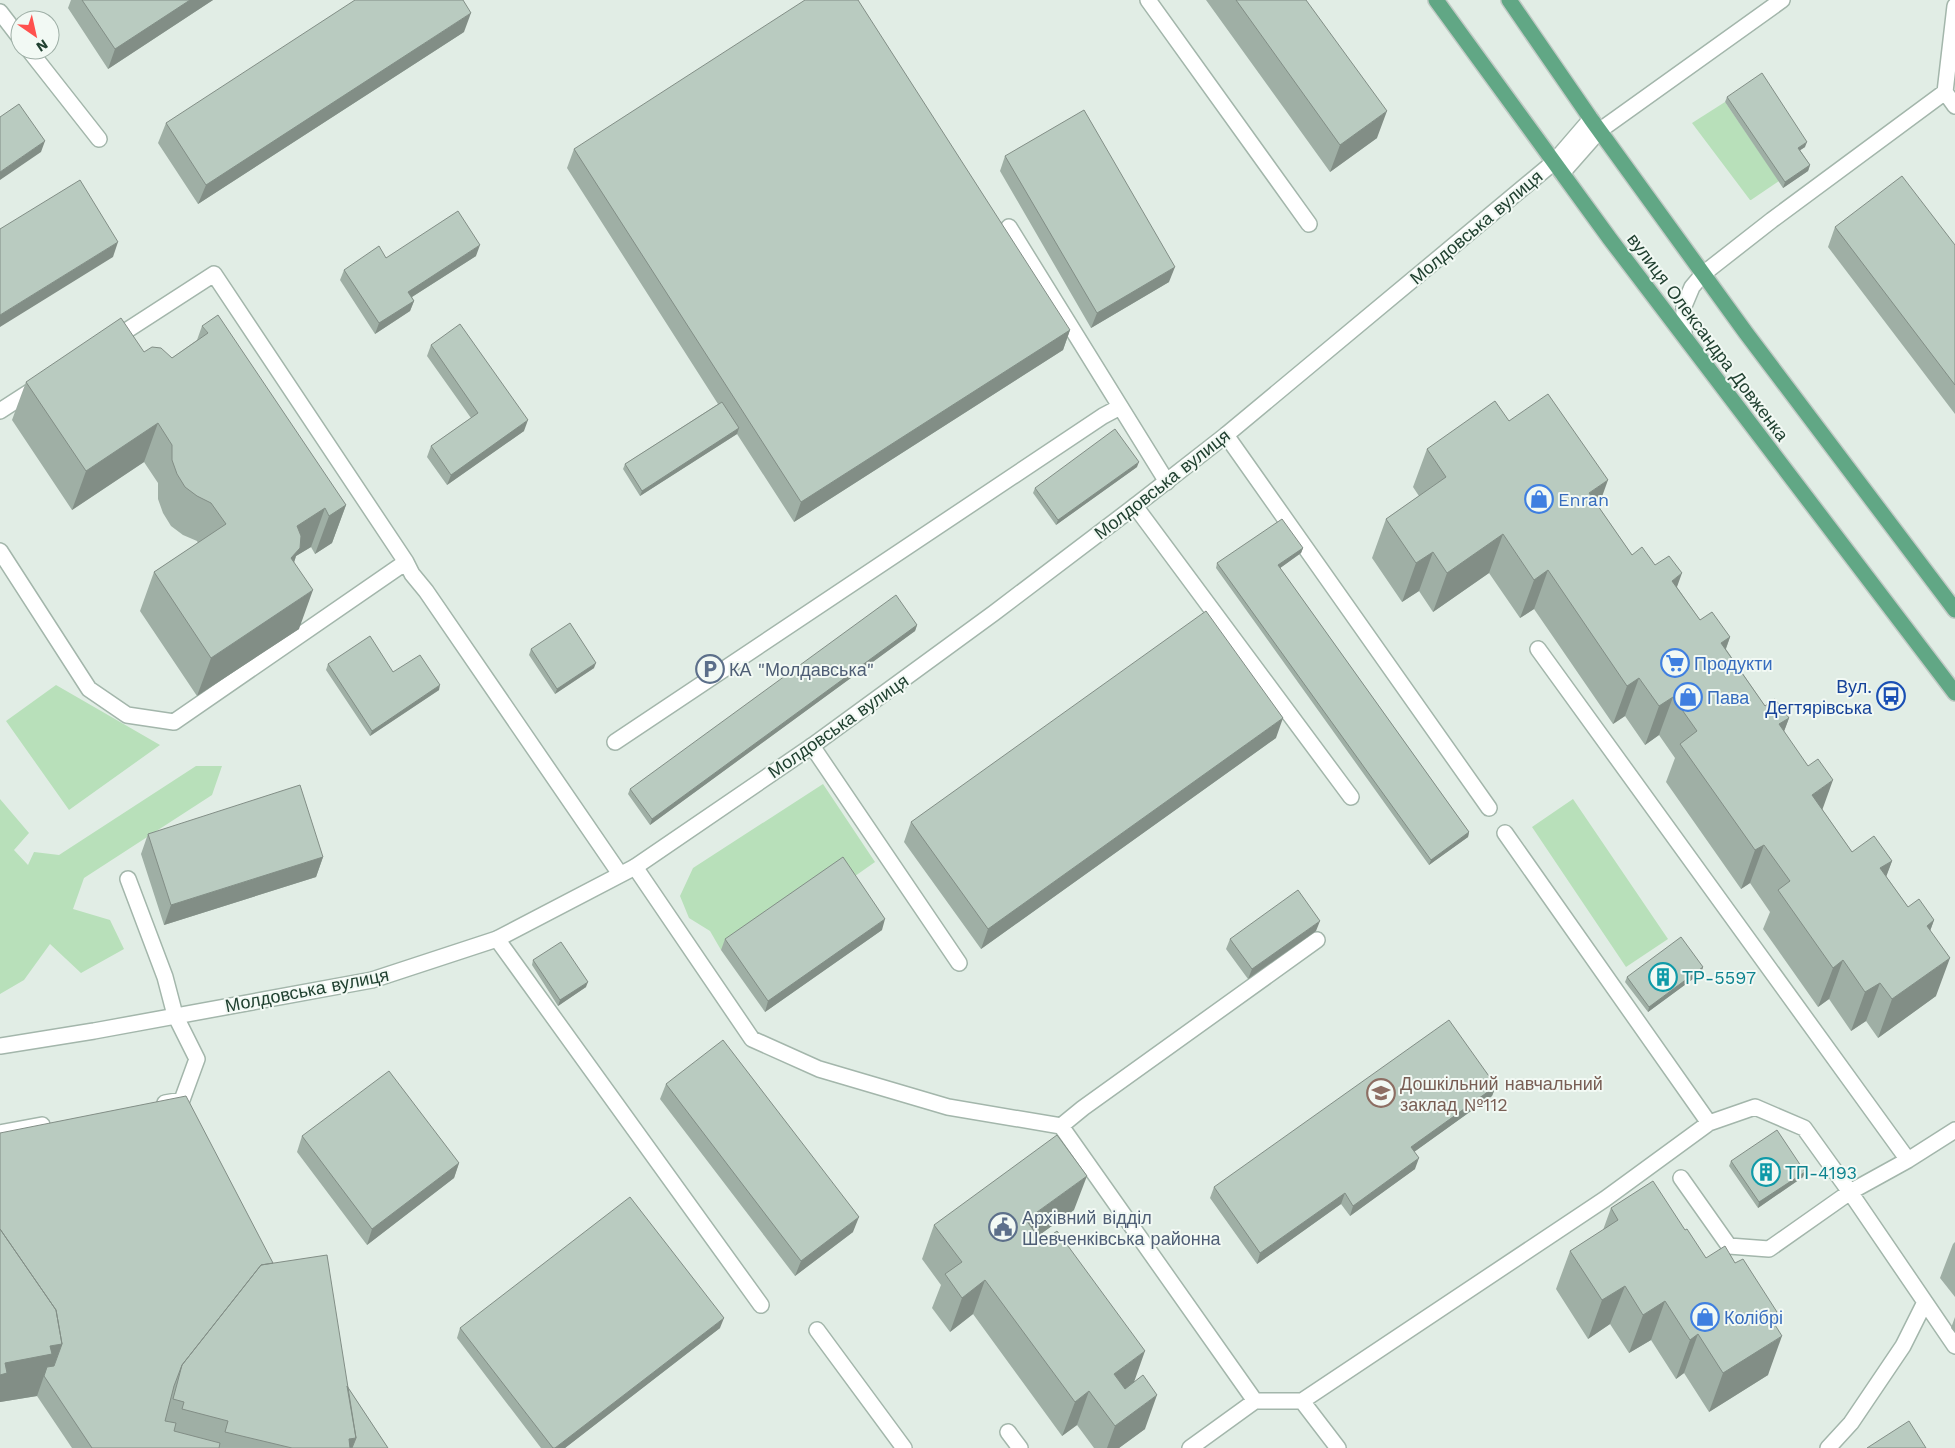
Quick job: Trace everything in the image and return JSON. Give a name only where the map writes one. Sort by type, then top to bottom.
[{"type":"main road","name":"вулиця Олександра Довженка","points":[[1436,0],[1558,168],[1955,693]]},
{"type":"main road","name":"вулиця Олександра Довженка","points":[[1509,0],[1595,125],[1703,274],[1955,610]]},
{"type":"street","points":[[1148,0],[1309,224]]},
{"type":"street","name":"Молдовська вулиця","points":[[0,1046],[94,1031],[372,980],[497,939],[635,867],[812,746],[994,614],[1167,482],[1558,168],[1595,125],[1782,0]]},
{"type":"street","points":[[1955,6],[1945,92],[1955,106]]},
{"type":"street","points":[[0,12],[10,25]]},
{"type":"street","points":[[37,60],[99,139]]},
{"type":"street","points":[[1684,335],[1684,306],[1692,287],[1703,274],[1772,220],[1945,92]]},
{"type":"street","points":[[1009,228],[1167,482]]},
{"type":"street","points":[[99,348],[214,274],[406,562],[412,574],[426,591],[620,874]]},
{"type":"street","points":[[0,411],[49,380]]},
{"type":"street","points":[[615,742],[1094,422],[1120,407]]},
{"type":"street","points":[[1226,435],[1488,808]]},
{"type":"street","points":[[1135,506],[1351,797]]},
{"type":"street","points":[[0,551],[89,690],[127,715],[174,722],[406,562]]},
{"type":"street","points":[[1538,649],[1908,1160]]},
{"type":"street","points":[[812,746],[959,963]]},
{"type":"street","points":[[1505,834],[1709,1123]]},
{"type":"street","points":[[635,867],[752,1039],[819,1069],[948,1108],[1061,1126],[1254,1401]]},
{"type":"street","points":[[128,879],[163,972],[175,1015],[197,1059],[182,1100],[153,1105]]},
{"type":"street","points":[[497,939],[761,1305]]},
{"type":"street","points":[[1061,1126],[1083,1108],[1317,940]]},
{"type":"street","points":[[1190,1448],[1254,1401],[1302,1401],[1604,1199],[1709,1123],[1755,1107],[1804,1128],[1955,1346]]},
{"type":"street","points":[[0,1133],[57,1122]]},
{"type":"street","points":[[1681,1178],[1729,1246],[1770,1249],[1850,1192],[1908,1160],[1955,1130]]},
{"type":"street","points":[[1828,1448],[1851,1423],[1903,1346],[1925,1302]]},
{"type":"street","points":[[817,1330],[904,1448]]},
{"type":"street","points":[[1302,1401],[1338,1448]]},
{"type":"street","points":[[1008,1432],[1020,1448]]},
{"type":"green space","points":[[1725,102],[1779,181],[1751,200],[1692,123]]},
{"type":"green space","points":[[56,685],[160,745],[69,810],[6,721]]},
{"type":"green space","points":[[196,766],[222,766],[212,795],[84,878],[73,909],[110,920],[124,949],[81,973],[50,944],[24,980],[0,994],[0,799],[29,833],[14,850],[28,865],[34,852],[59,855]]},
{"type":"green space","points":[[823,784],[875,862],[848,881],[839,868],[721,950],[710,931],[689,918],[680,896],[693,868]]},
{"type":"green space","points":[[1573,799],[1668,939],[1626,967],[1532,827]]},
{"type":"building","points":[[82,0],[190,0],[115,49]]},
{"type":"building","points":[[355,0],[463,0],[471,13],[206,185],[166,123]]},
{"type":"building","points":[[805,0],[858,0],[1070,330],[801,502],[574,149]]},
{"type":"building","points":[[1236,0],[1306,0],[1387,111],[1340,145]]},
{"type":"building","points":[[1762,73],[1807,142],[1798,148],[1810,165],[1785,182],[1727,97]]},
{"type":"building","points":[[19,104],[45,141],[0,172],[0,117]]},
{"type":"building","points":[[1084,110],[1175,267],[1097,313],[1005,156]]},
{"type":"building","points":[[1902,176],[1955,245],[1955,385],[1835,227]]},
{"type":"building","points":[[80,180],[118,242],[0,315],[0,229]]},
{"type":"building","points":[[458,211],[480,245],[408,292],[414,301],[379,323],[344,270],[379,246],[386,258]]},
{"type":"building","points":[[218,315],[346,505],[329,516],[325,508],[297,526],[301,536],[300,548],[291,558],[313,590],[211,658],[154,572],[226,524],[211,503],[185,487],[177,474],[172,460],[172,445],[158,423],[86,471],[26,382],[121,318],[144,352],[152,347],[161,348],[172,358],[208,333],[202,326]]},
{"type":"building","points":[[460,324],[528,420],[451,475],[431,446],[478,413],[431,345]]},
{"type":"building","points":[[1548,394],[1608,480],[1589,493],[1632,555],[1642,547],[1655,565],[1669,556],[1682,573],[1672,581],[1700,620],[1712,612],[1730,637],[1721,643],[1765,706],[1775,699],[1789,718],[1779,724],[1808,766],[1818,759],[1833,780],[1812,795],[1852,852],[1874,836],[1892,861],[1880,868],[1908,907],[1919,899],[1934,920],[1927,926],[1950,958],[1892,999],[1880,983],[1865,992],[1843,960],[1833,968],[1778,890],[1790,881],[1764,845],[1755,850],[1680,744],[1697,731],[1673,697],[1659,706],[1639,678],[1627,686],[1548,570],[1534,580],[1503,534],[1447,573],[1433,552],[1416,563],[1386,519],[1446,477],[1427,449],[1495,401],[1509,421]]},
{"type":"building","points":[[722,402],[739,428],[642,491],[625,464]]},
{"type":"building","points":[[1115,429],[1139,462],[1058,520],[1035,488]]},
{"type":"building","points":[[1282,519],[1303,548],[1278,565],[1469,832],[1431,860],[1217,563]]},
{"type":"building","points":[[896,595],[917,625],[652,819],[630,789]]},
{"type":"building","points":[[1206,611],[1283,718],[988,929],[911,822]]},
{"type":"building","points":[[570,623],[596,663],[557,689],[531,649]]},
{"type":"building","points":[[370,636],[393,672],[420,655],[440,685],[372,731],[328,664]]},
{"type":"building","points":[[300,785],[323,857],[171,905],[148,834]]},
{"type":"building","points":[[843,857],[885,919],[768,1001],[725,939]]},
{"type":"building","points":[[1298,890],[1320,921],[1252,969],[1230,939]]},
{"type":"building","name":"ТР-5597","points":[[1681,937],[1703,967],[1649,1007],[1627,977]]},
{"type":"building","points":[[561,942],[588,982],[560,1000],[533,960]]},
{"type":"building","points":[[1449,1020],[1496,1086],[1411,1147],[1419,1158],[1353,1206],[1345,1193],[1260,1253],[1214,1187]]},
{"type":"building","points":[[723,1040],[859,1217],[801,1261],[666,1084]]},
{"type":"building","points":[[389,1071],[459,1163],[372,1229],[302,1136]]},
{"type":"building","points":[[186,1096],[273,1263],[261,1265],[182,1365],[174,1386],[165,1421],[176,1423],[174,1431],[220,1443],[219,1448],[92,1448],[44,1376],[47,1367],[54,1366],[62,1344],[56,1310],[0,1229],[0,1133]]},
{"type":"building","name":"ТП-4193","points":[[1777,1130],[1805,1172],[1759,1202],[1731,1161]]},
{"type":"building","points":[[1057,1135],[1087,1176],[1026,1220],[1042,1242],[1057,1231],[1145,1351],[1114,1374],[1125,1389],[1143,1375],[1157,1395],[1115,1426],[1089,1391],[1075,1402],[985,1280],[962,1298],[945,1274],[962,1262],[934,1225]]},
{"type":"building","points":[[1653,1181],[1706,1258],[1725,1246],[1735,1263],[1743,1259],[1777,1312],[1770,1317],[1782,1336],[1723,1373],[1698,1334],[1690,1340],[1665,1301],[1643,1315],[1625,1286],[1602,1300],[1570,1251],[1618,1220],[1611,1208]]},
{"type":"building","points":[[630,1197],[724,1318],[553,1448],[460,1328]]},
{"type":"building","points":[[0,1229],[56,1310],[62,1344],[50,1346],[52,1354],[5,1363],[7,1373],[0,1375]]},
{"type":"building","points":[[327,1255],[356,1438],[349,1439],[350,1448],[292,1448],[225,1432],[228,1421],[182,1409],[184,1402],[173,1399],[182,1365],[261,1265]]},
{"type":"building","points":[[347,1386],[388,1448],[352,1448],[356,1438]]},
{"type":"building","points":[[1909,1421],[1926,1448],[1867,1448]]},
{"type":"place","name":"Enran","points":[[1539,499]]},
{"type":"place","name":"Продукти","points":[[1675,663]]},
{"type":"place","name":"КА \"Молдавська\"","points":[[710,669]]},
{"type":"place","name":"Вул. Дегтярівська","points":[[1891,696]]},
{"type":"place","name":"Пава","points":[[1688,697]]},
{"type":"place","name":"ТР-5597","points":[[1663,977]]},
{"type":"place","name":"Дошкільний навчальний заклад №112","points":[[1381,1093]]},
{"type":"place","name":"ТП-4193","points":[[1766,1172]]},
{"type":"place","name":"Архівний відділ Шевченківська районна","points":[[1003,1227]]},
{"type":"place","name":"Колібрі","points":[[1705,1317]]}]
